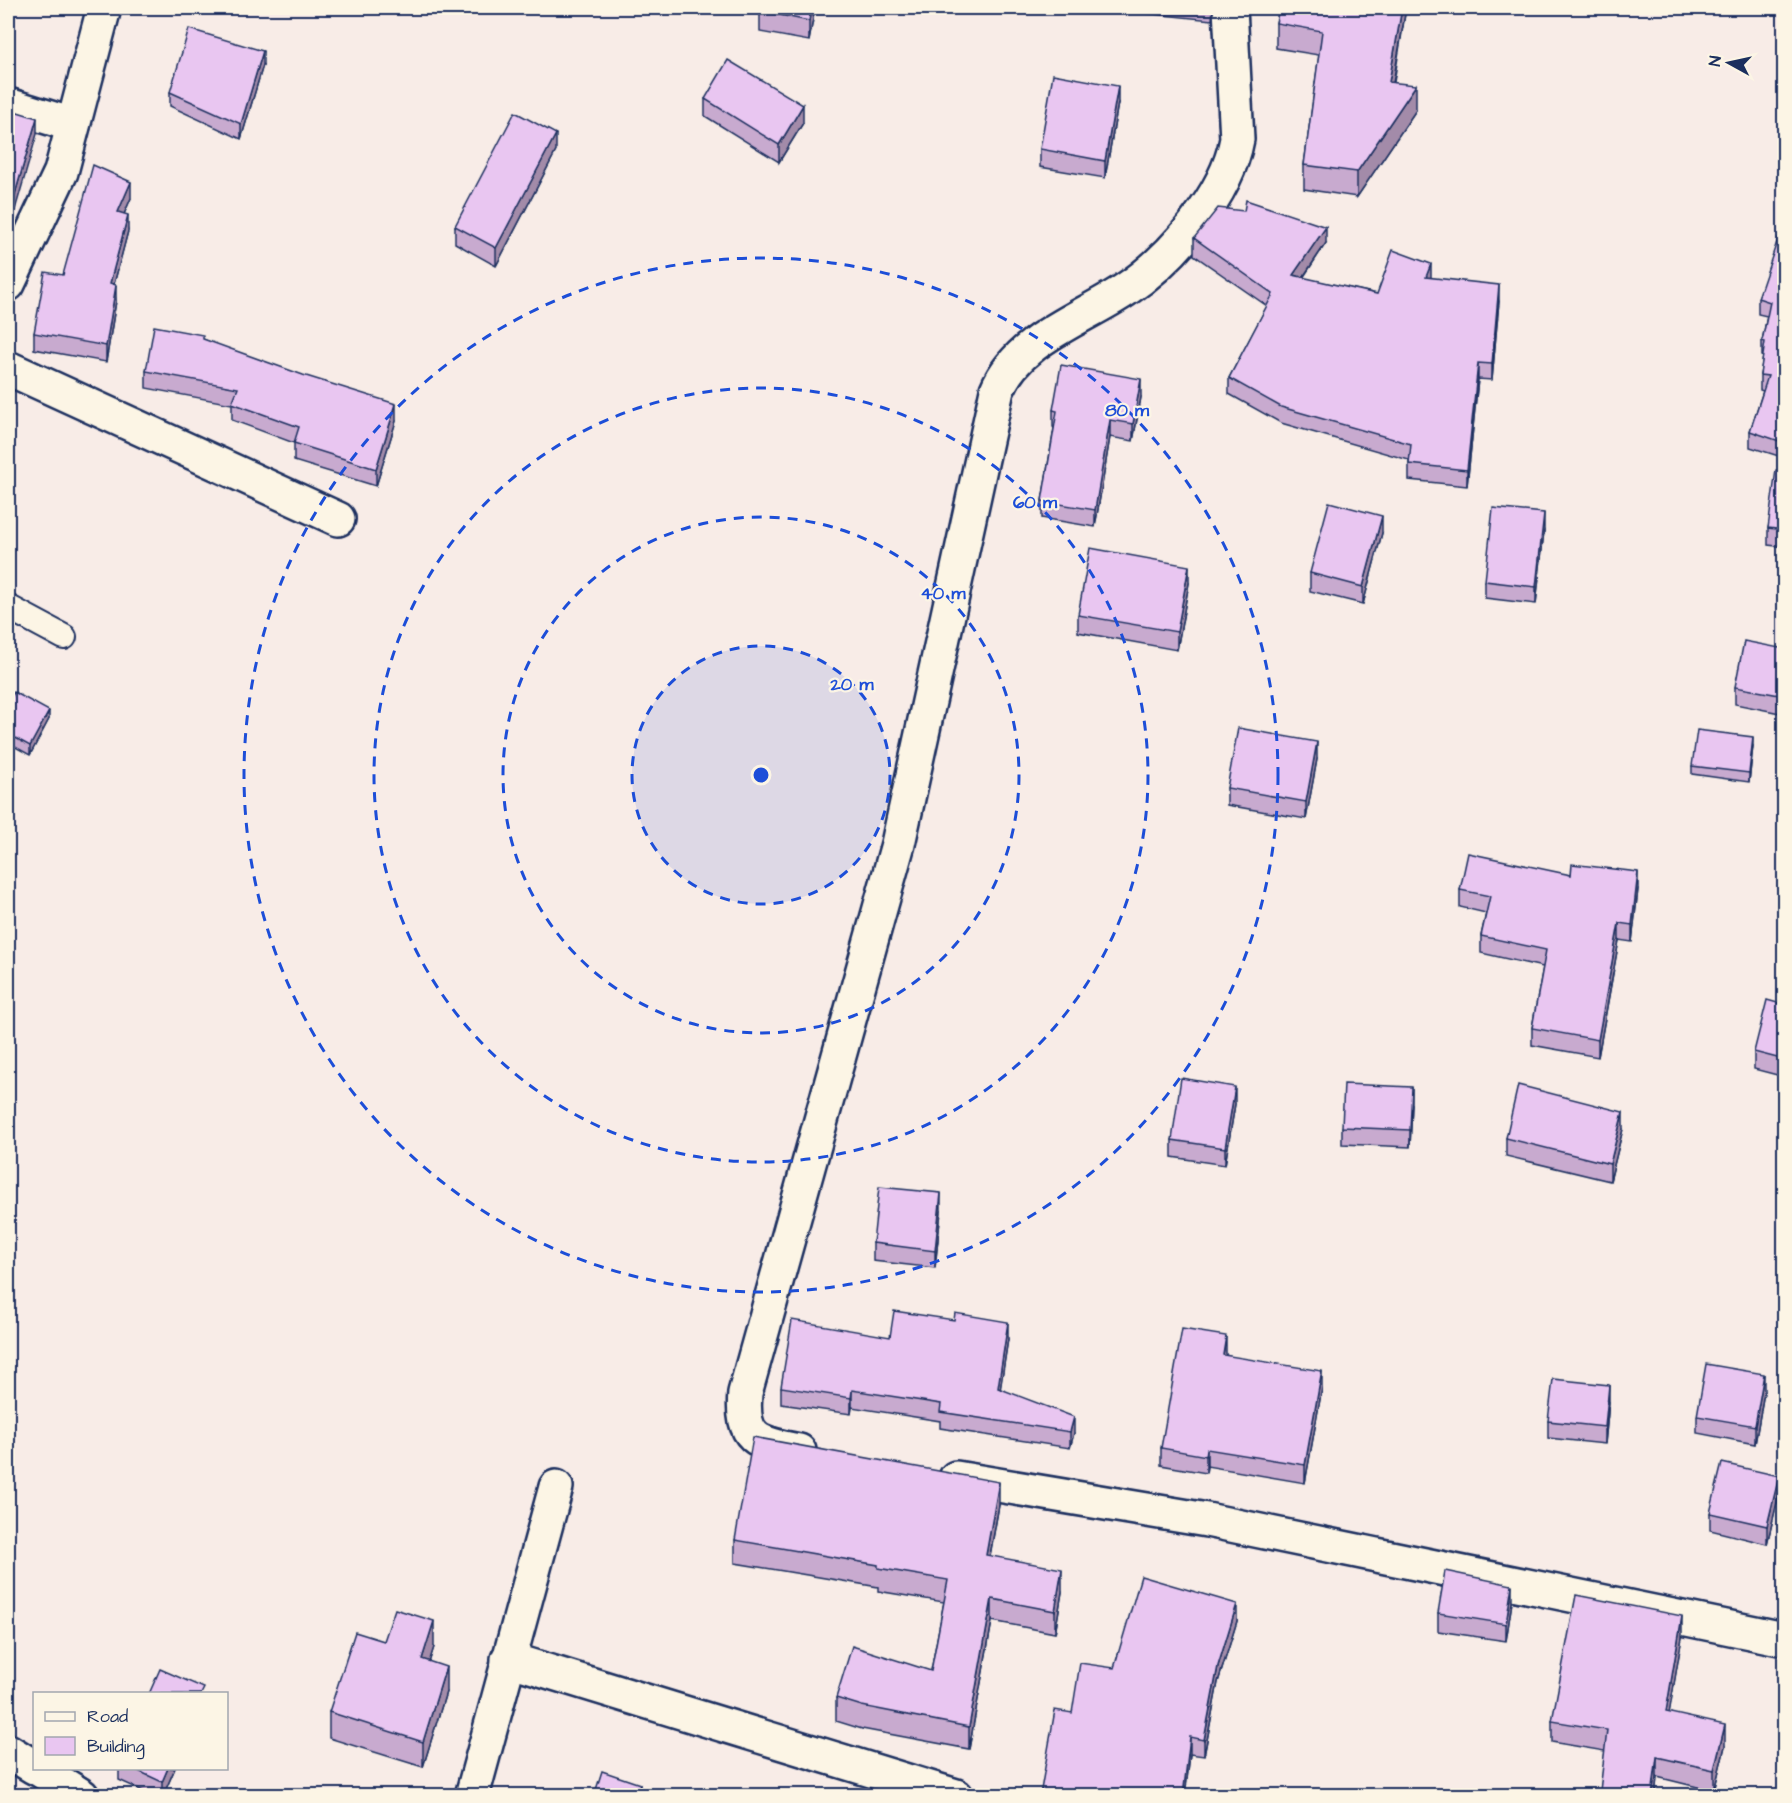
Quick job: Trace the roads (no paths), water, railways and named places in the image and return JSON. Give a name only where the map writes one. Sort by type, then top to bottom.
[{"type":"street","points":[[8,284],[61,172],[104,8]]},
{"type":"street","points":[[826,1455],[780,1447],[762,1441],[749,1432],[745,1424],[745,1393],[898,844],[997,390],[1009,366],[1036,344],[1125,290],[1160,262],[1192,226],[1225,178],[1233,159],[1237,139],[1230,8]]},
{"type":"street","points":[[8,105],[73,125]]},
{"type":"street","points":[[8,368],[338,519]]},
{"type":"street","points":[[930,1473],[1207,1520],[1785,1640]]},
{"type":"street","points":[[472,1796],[556,1487]]},
{"type":"street","points":[[508,1659],[956,1796]]},
{"type":"street","points":[[8,1751],[33,1766]]},
{"type":"street","points":[[39,1770],[82,1796]]},
{"type":"lane","points":[[8,607],[64,637]]}]
